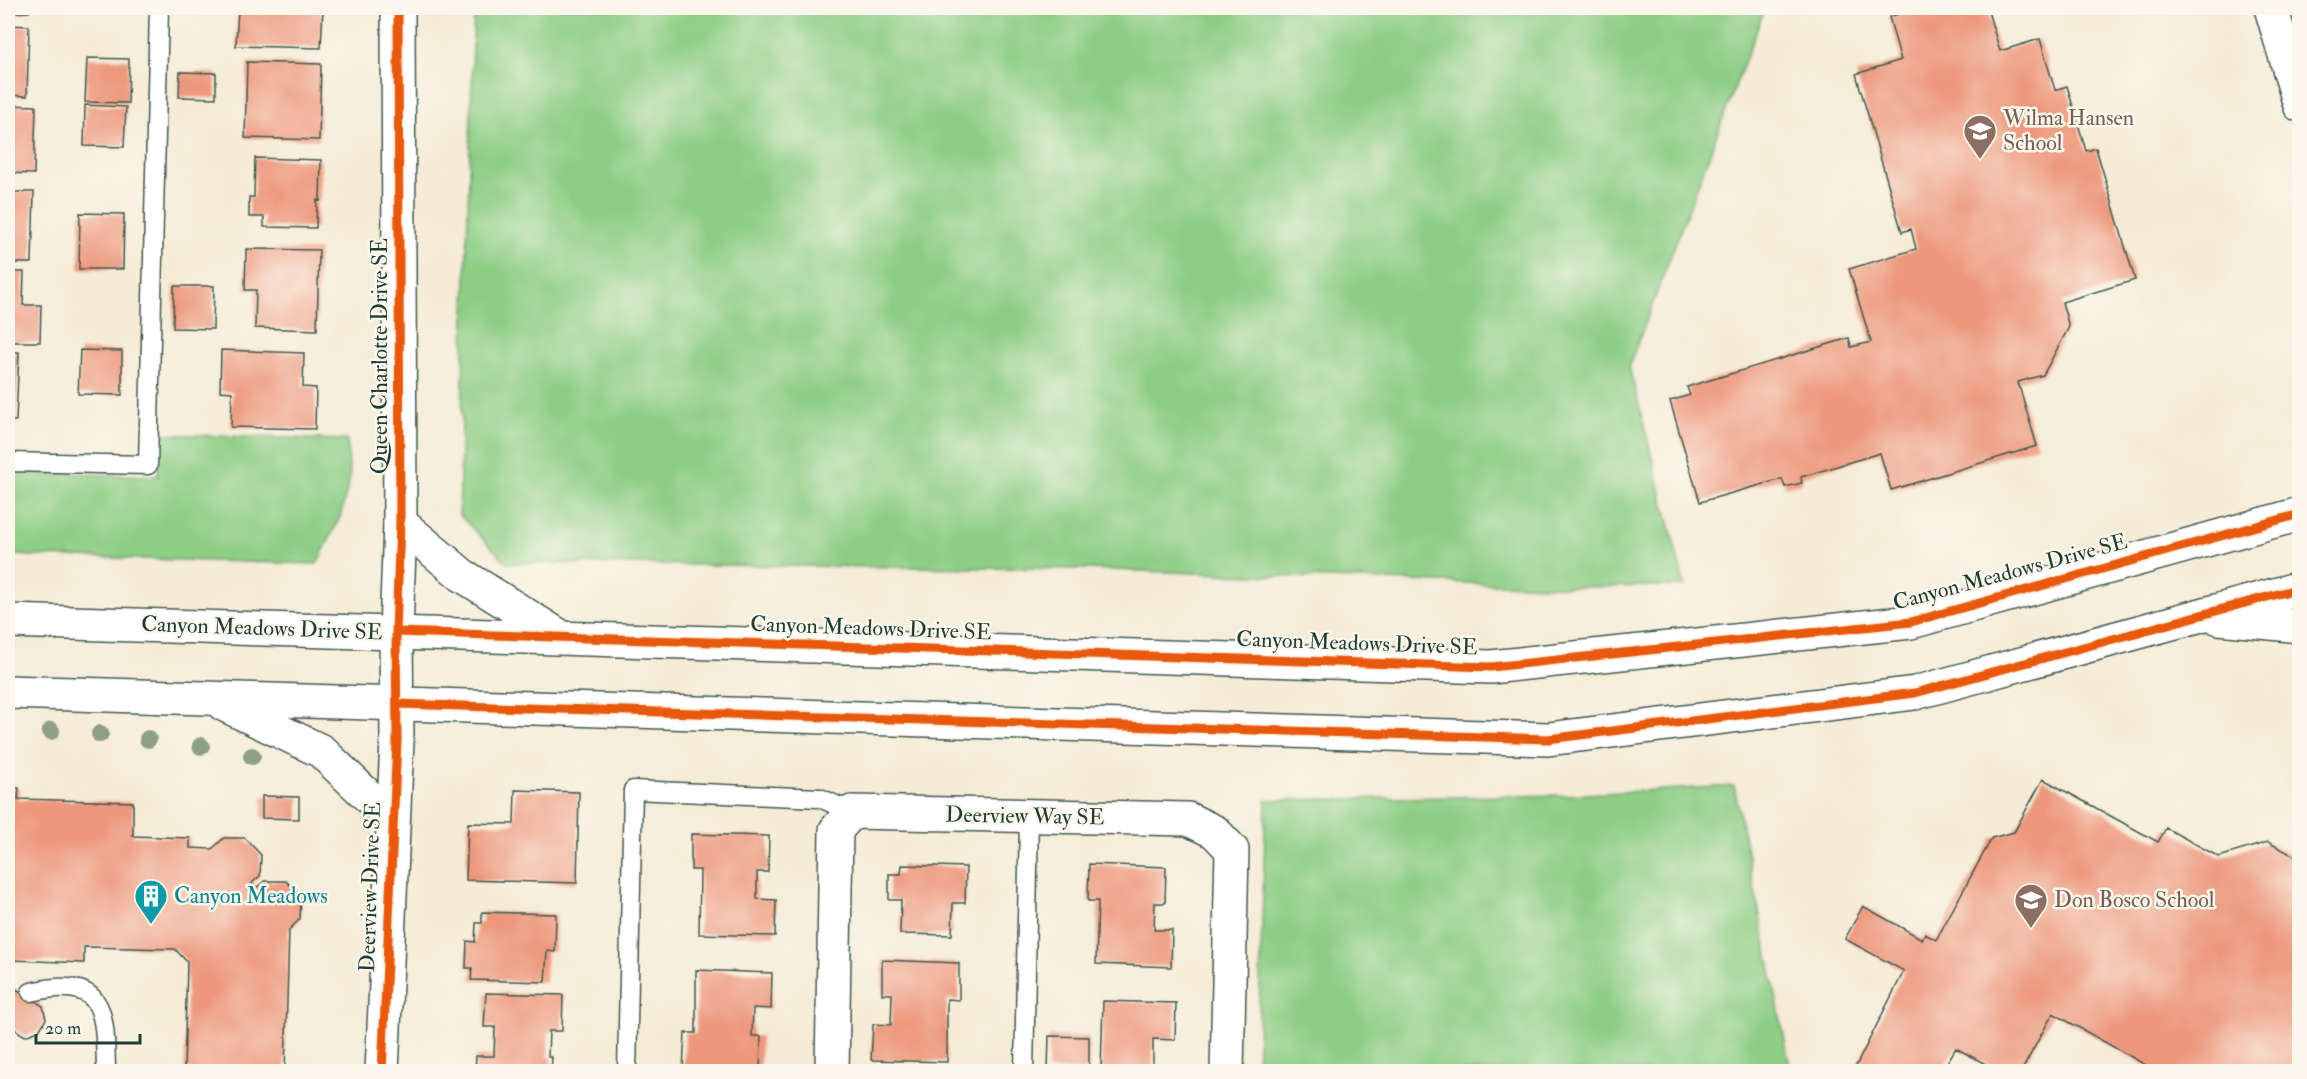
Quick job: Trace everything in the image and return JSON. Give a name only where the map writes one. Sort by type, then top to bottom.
[{"type":"street","name":"Queen Charlotte Drive SE","points":[[397,704],[396,632],[400,523],[398,8]]},
{"type":"street","points":[[2271,8],[2300,105]]},
{"type":"street","name":"Canyon Meadows Drive SE","points":[[8,621],[1491,667],[1911,621],[2300,514]]},
{"type":"street","points":[[400,523],[462,575],[562,638]]},
{"type":"street","points":[[8,692],[1548,739],[1915,693],[2300,588]]},
{"type":"street","points":[[2200,616],[2300,626]]},
{"type":"street","points":[[213,699],[321,751],[392,819]]},
{"type":"street","name":"Deerview Drive SE","points":[[382,1071],[397,704]]},
{"type":"street","points":[[832,1071],[836,830],[852,812]]},
{"type":"street","name":"Deerview Way SE","points":[[852,812],[1188,819],[1215,832],[1232,850],[1227,1071]]},
{"type":"lane","points":[[8,462],[148,465],[159,8]]},
{"type":"lane","points":[[627,1071],[633,790],[820,798],[852,812]]},
{"type":"lane","points":[[1024,1071],[1029,817]]},
{"type":"lane","points":[[31,992],[56,986],[81,990],[95,999],[103,1014],[106,1030],[106,1071]]},
{"type":"green space","points":[[474,8],[1765,8],[1629,366],[1685,586],[1576,587],[1086,569],[507,563],[459,515]]},
{"type":"green space","points":[[160,434],[347,440],[350,478],[340,517],[317,564],[8,555],[8,472],[158,476]]},
{"type":"green space","points":[[1734,786],[1791,1071],[1257,1071],[1266,800],[1566,795]]},
{"type":"building","points":[[8,8],[29,8],[29,12],[8,13]]},
{"type":"building","points":[[238,8],[323,8],[321,48],[236,46]]},
{"type":"building","points":[[1904,8],[1987,8],[2000,51],[2040,39],[2055,90],[2067,86],[2086,151],[2096,148],[2135,280],[2062,302],[2069,327],[2043,375],[2018,382],[2037,446],[1891,490],[1880,453],[1801,477],[1802,483],[1785,487],[1782,479],[1700,502],[1670,401],[1690,395],[1687,387],[1849,338],[1851,347],[1871,342],[1849,269],[1916,249],[1911,229],[1902,232],[1856,74],[1901,60],[1889,17],[1905,12]]},
{"type":"building","points":[[8,25],[29,26],[27,96],[8,95]]},
{"type":"building","points":[[87,58],[129,59],[128,103],[85,102]]},
{"type":"building","points":[[247,62],[321,64],[319,140],[245,138]]},
{"type":"building","points":[[180,72],[216,73],[216,98],[179,97]]},
{"type":"building","points":[[8,105],[36,106],[34,174],[8,173]]},
{"type":"building","points":[[85,105],[126,107],[124,147],[84,146]]},
{"type":"building","points":[[255,158],[321,160],[320,201],[317,200],[316,228],[264,227],[264,217],[249,217],[249,197],[254,197]]},
{"type":"building","points":[[8,192],[34,192],[32,263],[8,263]]},
{"type":"building","points":[[80,213],[124,214],[123,269],[79,269]]},
{"type":"building","points":[[246,249],[319,250],[317,330],[255,328],[256,290],[245,290]]},
{"type":"building","points":[[8,272],[24,272],[23,305],[41,305],[40,342],[8,342]]},
{"type":"building","points":[[174,286],[214,286],[213,329],[173,328]]},
{"type":"building","points":[[80,350],[122,351],[122,395],[78,394]]},
{"type":"building","points":[[221,350],[304,353],[303,387],[316,388],[315,429],[231,427],[232,392],[220,391]]},
{"type":"building","points":[[8,352],[19,352],[16,421],[8,421]]},
{"type":"building","points":[[2043,779],[2158,842],[2166,828],[2219,857],[2268,842],[2300,859],[2300,1072],[2158,1072],[2053,1013],[2021,1072],[2000,1072],[1956,1048],[1941,1072],[1853,1072],[1904,971],[1845,939],[1863,906],[1922,939],[1925,934],[1936,940],[1992,838],[2014,832]]},
{"type":"building","name":"Canyon Meadows","points":[[8,788],[19,788],[18,799],[133,802],[133,836],[190,838],[190,848],[212,849],[224,838],[245,838],[261,855],[260,876],[252,883],[256,888],[264,881],[286,881],[301,897],[300,919],[289,930],[285,1072],[184,1072],[187,962],[175,949],[84,947],[84,963],[12,960],[11,977],[8,976]]},
{"type":"building","points":[[515,790],[579,792],[577,883],[466,880],[468,823],[514,824]]},
{"type":"building","points":[[262,796],[299,797],[299,819],[262,818]]},
{"type":"building","points":[[691,834],[769,836],[768,872],[757,872],[757,899],[776,900],[775,936],[699,934],[700,870],[691,870]]},
{"type":"building","points":[[1089,864],[1166,867],[1165,903],[1155,903],[1154,930],[1172,930],[1171,967],[1096,964],[1098,901],[1088,901]]},
{"type":"building","points":[[902,865],[966,867],[965,903],[953,903],[952,935],[900,934],[901,900],[889,900],[889,874],[901,874]]},
{"type":"building","points":[[482,912],[556,914],[555,952],[547,951],[545,982],[471,980],[472,968],[466,968],[467,941],[475,942],[476,923],[482,923]]},
{"type":"building","points":[[882,960],[959,963],[959,1000],[947,999],[947,1062],[871,1060],[873,1024],[891,1025],[892,994],[882,994]]},
{"type":"building","points":[[696,970],[772,973],[771,1009],[753,1008],[752,1036],[761,1036],[760,1071],[683,1068],[685,1033],[696,1033]]},
{"type":"building","points":[[8,984],[43,1006],[46,1019],[39,1031],[25,1036],[8,1025]]},
{"type":"building","points":[[486,993],[563,995],[562,1031],[549,1031],[548,1057],[552,1057],[551,1072],[475,1072],[476,1056],[494,1056],[495,1027],[484,1027]]},
{"type":"building","points":[[1103,1001],[1176,1003],[1175,1040],[1153,1039],[1153,1071],[1101,1069]]},
{"type":"building","points":[[1049,1036],[1089,1037],[1089,1070],[1048,1070]]},
{"type":"cycle path","points":[[382,1072],[397,741],[396,632],[400,523],[398,8]]},
{"type":"cycle path","points":[[396,632],[1491,667],[1911,622],[2300,514]]},
{"type":"cycle path","points":[[397,704],[1548,739],[1915,693],[2300,588]]},
{"type":"place","name":"Wilma Hansen School","points":[[1980,160]]},
{"type":"place","name":"Canyon Meadows","points":[[151,925]]},
{"type":"place","name":"Don Bosco School","points":[[2031,929]]}]
